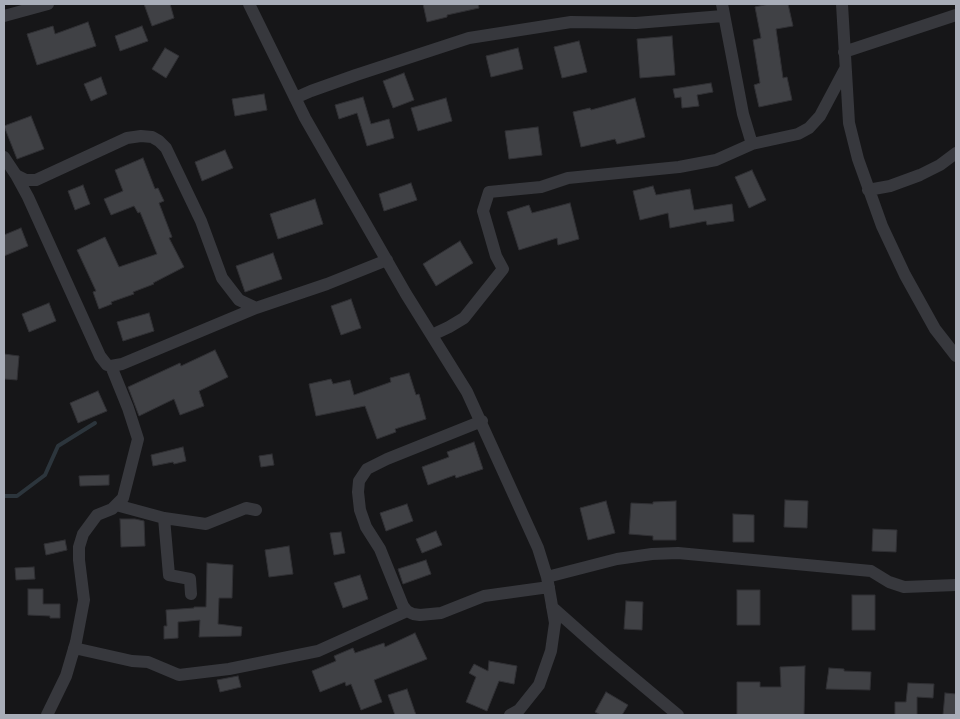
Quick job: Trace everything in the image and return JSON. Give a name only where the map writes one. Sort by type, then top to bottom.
[{"type":"street","points":[[4,16],[48,4]]},
{"type":"street","points":[[249,4],[295,98],[387,260],[467,392],[530,528],[548,582],[555,623],[551,651],[538,685],[519,710],[510,715]]},
{"type":"street","points":[[842,4],[844,69],[852,140],[868,190],[882,226],[919,303],[935,329],[956,356]]},
{"type":"street","points":[[295,98],[329,84],[470,38],[571,22],[636,23],[722,10],[743,114],[752,144]]},
{"type":"street","points":[[844,52],[956,14]]},
{"type":"street","points":[[432,335],[464,318],[503,269],[496,256],[483,211],[490,192],[541,187],[568,178],[680,167],[716,160],[752,144],[798,134],[809,128],[820,116],[844,69]]},
{"type":"street","points":[[16,175],[26,180],[36,180],[127,138],[142,136],[159,141],[166,148],[201,221],[222,278],[239,300],[256,308]]},
{"type":"street","points":[[4,157],[28,197],[103,362],[111,366],[138,439],[123,498],[112,509],[97,515],[84,534],[79,547],[84,600],[66,676],[47,715]]},
{"type":"street","points":[[868,190],[890,186],[920,175],[954,157]]},
{"type":"street","points":[[111,366],[256,308],[327,284],[387,260]]},
{"type":"street","points":[[482,421],[387,459],[367,469],[359,481],[359,500],[366,527],[380,549],[400,600],[407,611],[420,615],[441,613],[484,596],[548,582],[617,559],[652,554],[678,553],[871,571],[889,582],[904,586],[956,585]]},
{"type":"street","points":[[116,505],[164,518],[206,524],[246,508],[256,510]]},
{"type":"street","points":[[164,518],[169,575],[190,579],[191,594]]},
{"type":"street","points":[[552,607],[678,715]]},
{"type":"street","points":[[74,648],[132,661],[148,662],[179,675],[229,669],[318,651],[407,611]]},
{"type":"building","points":[[144,4],[170,4],[174,18],[152,26]]},
{"type":"building","points":[[423,4],[478,4],[479,8],[447,15],[447,17],[427,22]]},
{"type":"building","points":[[769,4],[788,4],[793,26],[776,29],[783,78],[787,77],[792,100],[759,107],[754,85],[760,83],[753,40],[761,38],[755,7]]},
{"type":"building","points":[[88,22],[96,46],[37,65],[27,34],[53,26],[55,34]]},
{"type":"building","points":[[142,26],[148,41],[120,51],[115,36]]},
{"type":"building","points":[[672,36],[675,75],[640,78],[637,39]]},
{"type":"building","points":[[579,41],[587,72],[562,78],[554,47]]},
{"type":"building","points":[[165,48],[179,56],[166,78],[152,69]]},
{"type":"building","points":[[518,48],[523,69],[491,77],[486,56]]},
{"type":"building","points":[[404,73],[414,100],[393,108],[383,81]]},
{"type":"building","points":[[101,77],[107,94],[91,101],[84,84]]},
{"type":"building","points":[[711,83],[713,92],[697,95],[699,106],[682,108],[681,97],[675,98],[673,89]]},
{"type":"building","points":[[264,94],[267,110],[235,116],[232,99]]},
{"type":"building","points":[[363,97],[371,124],[389,119],[394,138],[367,146],[357,113],[339,119],[335,105]]},
{"type":"building","points":[[446,98],[452,121],[418,131],[411,108]]},
{"type":"building","points":[[635,98],[645,137],[617,144],[615,139],[581,147],[573,112],[590,108],[591,110]]},
{"type":"building","points":[[31,116],[44,149],[17,159],[4,126]]},
{"type":"building","points":[[538,127],[542,155],[509,159],[505,131]]},
{"type":"building","points":[[225,150],[233,168],[202,181],[195,162]]},
{"type":"building","points":[[143,158],[155,189],[158,188],[164,201],[159,203],[172,237],[169,238],[184,267],[154,284],[133,292],[134,294],[111,302],[112,304],[99,309],[93,292],[96,291],[77,250],[105,237],[119,267],[157,254],[140,212],[138,213],[134,206],[111,215],[104,199],[123,191],[115,170]]},
{"type":"building","points":[[752,170],[766,200],[749,208],[735,177]]},
{"type":"building","points":[[411,183],[417,200],[384,211],[379,194]]},
{"type":"building","points":[[83,185],[90,204],[75,210],[68,191]]},
{"type":"building","points":[[653,186],[656,195],[690,189],[694,210],[732,204],[734,221],[707,225],[706,221],[670,228],[668,213],[640,220],[633,191]]},
{"type":"building","points":[[315,199],[323,224],[278,239],[270,214]]},
{"type":"building","points":[[570,203],[579,239],[558,245],[557,238],[519,250],[507,212],[529,205],[532,213]]},
{"type":"building","points":[[21,228],[28,246],[4,256],[4,235]]},
{"type":"building","points":[[460,241],[473,263],[436,286],[423,264]]},
{"type":"building","points":[[273,253],[282,279],[245,292],[236,266]]},
{"type":"building","points":[[351,299],[361,328],[341,335],[331,306]]},
{"type":"building","points":[[49,303],[56,321],[29,332],[22,314]]},
{"type":"building","points":[[149,313],[154,331],[123,341],[117,322]]},
{"type":"building","points":[[215,350],[228,377],[199,391],[204,406],[180,415],[174,399],[139,416],[128,387],[180,363],[181,366]]},
{"type":"building","points":[[4,354],[19,356],[17,380],[4,379]]},
{"type":"building","points":[[409,373],[416,395],[419,394],[426,419],[395,429],[396,432],[377,439],[365,406],[316,416],[309,384],[331,379],[333,384],[350,380],[354,395],[391,382],[390,378]]},
{"type":"building","points":[[98,391],[107,411],[78,423],[70,403]]},
{"type":"building","points":[[474,442],[483,469],[456,478],[455,475],[428,485],[422,467],[449,457],[447,452]]},
{"type":"building","points":[[183,447],[186,461],[153,466],[151,455]]},
{"type":"building","points":[[272,454],[274,465],[261,467],[259,456]]},
{"type":"building","points":[[109,475],[109,485],[80,486],[79,476]]},
{"type":"building","points":[[785,500],[808,501],[807,528],[784,527]]},
{"type":"building","points":[[606,501],[615,533],[588,540],[580,508]]},
{"type":"building","points":[[676,501],[676,540],[653,540],[653,536],[629,534],[631,503],[653,504],[653,502]]},
{"type":"building","points":[[407,504],[413,521],[386,531],[380,513]]},
{"type":"building","points":[[733,514],[754,515],[754,542],[733,542]]},
{"type":"building","points":[[120,519],[144,521],[145,546],[121,547]]},
{"type":"building","points":[[873,529],[897,530],[896,552],[872,551]]},
{"type":"building","points":[[436,531],[442,545],[422,553],[416,539]]},
{"type":"building","points":[[341,532],[345,553],[334,555],[330,533]]},
{"type":"building","points":[[65,540],[67,550],[46,555],[44,544]]},
{"type":"building","points":[[289,546],[293,574],[269,577],[265,550]]},
{"type":"building","points":[[426,560],[431,574],[403,584],[398,569]]},
{"type":"building","points":[[207,563],[233,565],[232,598],[219,598],[218,624],[242,627],[241,636],[199,637],[200,620],[178,622],[178,638],[164,639],[164,626],[167,626],[166,610],[206,607]]},
{"type":"building","points":[[34,567],[35,579],[16,580],[15,568]]},
{"type":"building","points":[[360,575],[368,599],[343,608],[334,583]]},
{"type":"building","points":[[28,589],[43,589],[43,604],[60,604],[60,618],[28,615]]},
{"type":"building","points":[[737,590],[760,590],[760,625],[737,625]]},
{"type":"building","points":[[852,595],[875,595],[875,630],[852,630]]},
{"type":"building","points":[[626,601],[643,602],[642,630],[624,629]]},
{"type":"building","points":[[415,633],[427,659],[374,680],[382,702],[361,710],[351,684],[346,686],[345,682],[320,692],[312,671],[336,661],[334,656],[353,648],[355,653],[384,643],[385,647]]},
{"type":"building","points":[[489,661],[517,666],[514,684],[499,681],[487,711],[466,702],[476,677],[469,673],[474,664],[488,671]]},
{"type":"building","points":[[805,666],[804,715],[737,715],[737,682],[760,682],[760,687],[781,687],[780,667]]},
{"type":"building","points":[[829,668],[844,669],[844,671],[871,672],[870,690],[826,689]]},
{"type":"building","points":[[238,676],[241,687],[220,692],[217,680]]},
{"type":"building","points":[[908,683],[934,684],[933,698],[917,697],[917,715],[895,715],[895,702],[906,702]]},
{"type":"building","points":[[407,689],[416,715],[395,715],[388,695]]},
{"type":"building","points":[[606,692],[628,705],[622,715],[601,715],[595,712]]},
{"type":"building","points":[[945,693],[956,694],[956,715],[943,715]]},
{"type":"waterway","points":[[4,496],[17,496],[45,475],[58,446],[95,423]]}]
